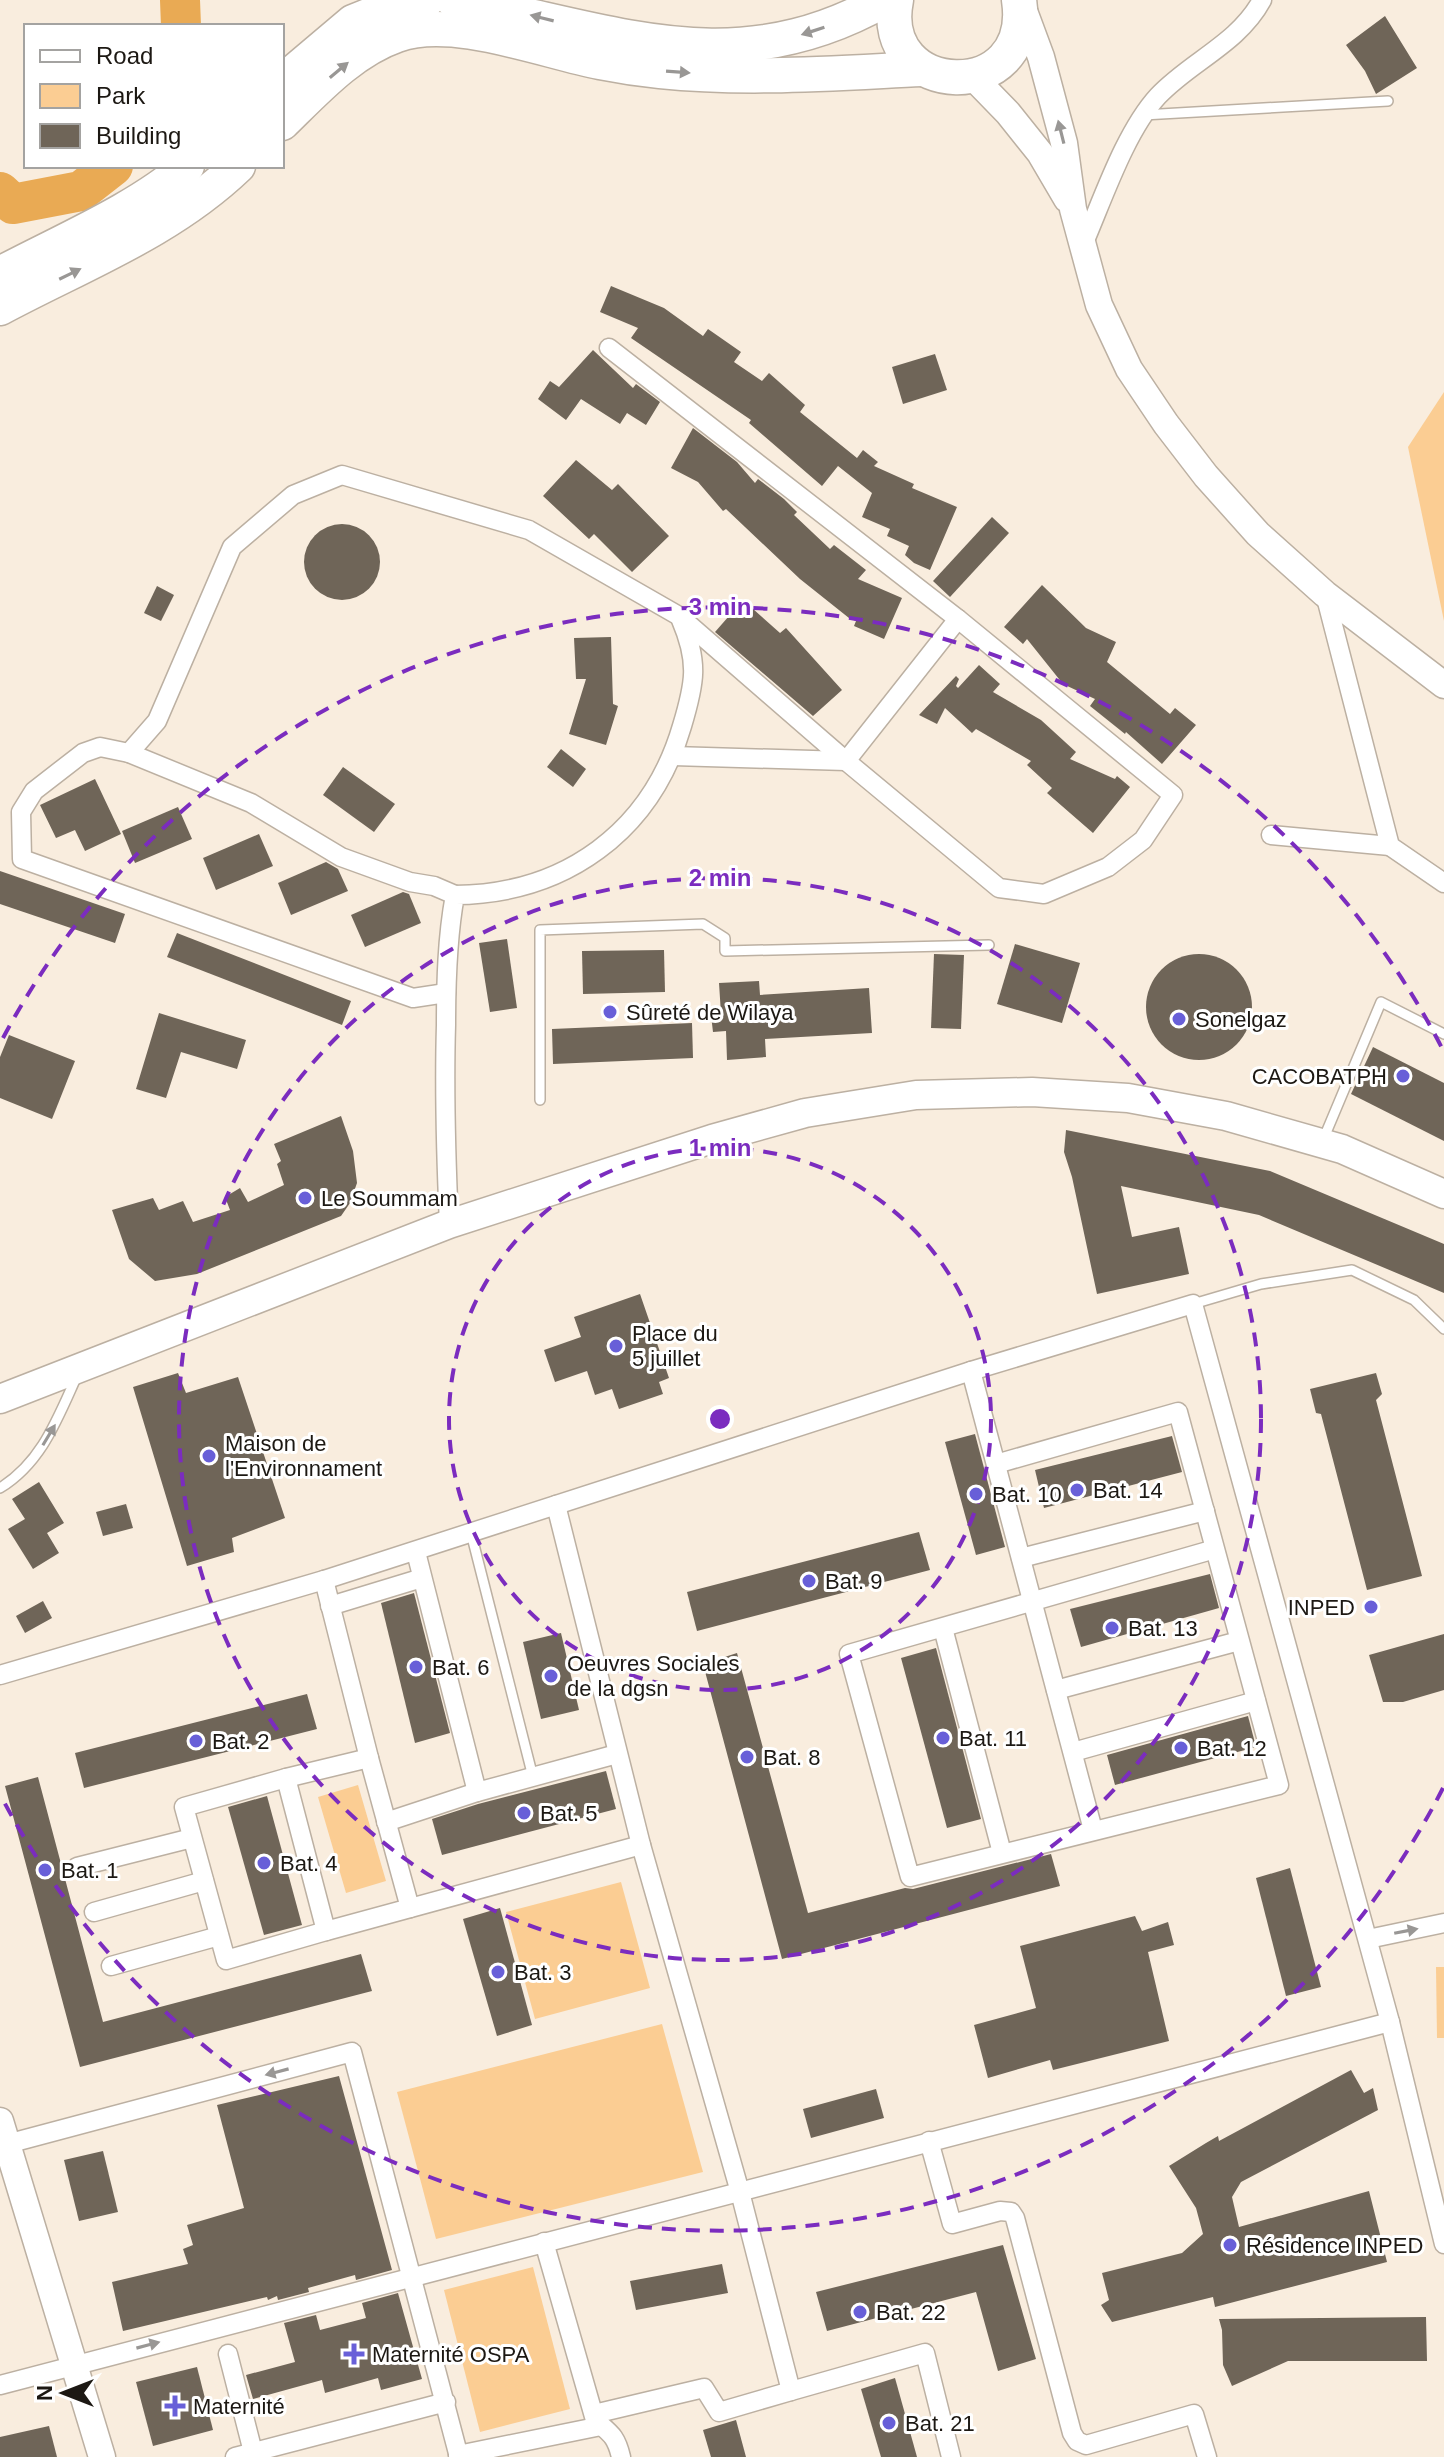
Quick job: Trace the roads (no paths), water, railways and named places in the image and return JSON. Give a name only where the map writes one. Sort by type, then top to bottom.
[{"type":"highway","points":[[284,80],[353,22],[400,3],[427,0]]},
{"type":"highway","points":[[453,0],[618,37],[683,46],[728,46],[795,37],[857,15],[884,0]]},
{"type":"highway","points":[[896,0],[893,14],[896,35],[907,54],[922,69],[956,79],[991,70],[1006,57],[1016,40],[1021,21],[1020,1]]},
{"type":"highway","points":[[284,121],[343,66],[362,53],[398,34],[423,29],[452,29],[600,62],[661,71],[732,75],[922,69]]},
{"type":"highway","points":[[0,274],[124,209],[176,177],[185,168]]},
{"type":"highway","points":[[0,308],[123,248],[197,200],[236,168]]},
{"type":"main road","points":[[0,1399],[449,1224],[712,1139],[792,1117],[916,1095],[1032,1092],[1128,1098],[1226,1116],[1342,1149],[1444,1194]]},
{"type":"street","points":[[1083,245],[1120,159],[1143,115],[1172,82],[1239,32],[1262,0]]},
{"type":"street","points":[[1020,1],[1041,57],[1064,143],[1073,209],[1099,305],[1129,369],[1206,476],[1258,534],[1325,594],[1444,685]]},
{"type":"street","points":[[973,77],[1008,113],[1040,153],[1073,209]]},
{"type":"street","points":[[129,753],[157,721],[232,547],[293,495],[342,475],[529,530],[679,616],[999,888],[1044,894],[1108,867],[1143,840],[1173,795],[958,619],[609,348]]},
{"type":"street","points":[[1325,594],[1390,846]]},
{"type":"street","points":[[446,993],[413,998],[22,859],[21,812],[34,791],[83,753],[100,747],[129,753],[251,803],[341,857],[455,895],[483,895],[544,880],[579,864],[610,842],[661,780],[673,756],[695,668],[690,641],[679,616]]},
{"type":"street","points":[[846,761],[958,619]]},
{"type":"street","points":[[673,756],[846,761]]},
{"type":"street","points":[[1271,835],[1390,846],[1444,883]]},
{"type":"street","points":[[449,1224],[444,1103],[446,993],[449,927],[455,895]]},
{"type":"street","points":[[0,1675],[416,1552],[971,1371],[1193,1304],[1368,1939],[1444,2244]]},
{"type":"street","points":[[971,1371],[1093,1830]]},
{"type":"street","points":[[996,1464],[1178,1412],[1279,1785],[910,1877],[849,1654],[1215,1549]]},
{"type":"street","points":[[556,1505],[641,1845],[740,2192],[791,2391]]},
{"type":"street","points":[[1021,1558],[1205,1511]]},
{"type":"street","points":[[416,1552],[477,1792]]},
{"type":"street","points":[[330,1606],[422,1578]]},
{"type":"street","points":[[324,1580],[410,1908]]},
{"type":"street","points":[[943,1628],[1002,1853]]},
{"type":"street","points":[[1056,1690],[1239,1641]]},
{"type":"street","points":[[1073,1752],[1256,1701]]},
{"type":"street","points":[[386,1822],[477,1792],[617,1754]]},
{"type":"street","points":[[369,1758],[184,1807],[226,1960],[641,1845]]},
{"type":"street","points":[[286,1778],[326,1931]]},
{"type":"street","points":[[77,1867],[192,1838]]},
{"type":"street","points":[[94,1912],[204,1881]]},
{"type":"street","points":[[1368,1939],[1444,1923]]},
{"type":"street","points":[[111,1966],[219,1936]]},
{"type":"street","points":[[0,2385],[1390,2022]]},
{"type":"street","points":[[102,2457],[3,2132],[352,2052],[459,2456],[598,2420],[704,2388],[719,2412],[925,2353],[951,2457]]},
{"type":"street","points":[[929,2141],[952,2224],[1000,2211],[1011,2212],[1015,2218],[1072,2433],[1077,2441],[1086,2445],[1194,2414],[1207,2457]]},
{"type":"street","points":[[544,2242],[598,2420],[617,2441],[621,2457]]},
{"type":"street","points":[[228,2354],[244,2455],[446,2402]]},
{"type":"lane","points":[[1143,115],[1388,101]]},
{"type":"lane","points":[[540,1100],[540,930],[703,924],[725,938],[725,951],[989,945]]},
{"type":"lane","points":[[1322,1143],[1381,1002],[1444,1034]]},
{"type":"lane","points":[[1193,1304],[1261,1284],[1352,1270],[1414,1300],[1444,1329]]},
{"type":"lane","points":[[0,1488],[23,1471],[50,1436],[79,1370]]},
{"type":"lane","points":[[471,1533],[533,1777]]},
{"type":"waterway","points":[[180,0],[181,24]]},
{"type":"waterway","points":[[0,192],[13,204],[81,191],[110,168]]},
{"type":"place","name":"Sûreté de Wilaya","points":[[610,1012]]},
{"type":"place","name":"Sonelgaz","points":[[1179,1019]]},
{"type":"place","name":"CACOBATPH","points":[[1403,1076]]},
{"type":"place","name":"Le Soummam","points":[[305,1198]]},
{"type":"place","name":"Place du 5 juillet","points":[[616,1346]]},
{"type":"place","name":"Maison de l'Environnament","points":[[209,1456]]},
{"type":"place","name":"Bat. 14","points":[[1077,1490]]},
{"type":"place","name":"Bat. 10","points":[[976,1494]]},
{"type":"place","name":"Bat. 9","points":[[809,1581]]},
{"type":"place","name":"INPED","points":[[1371,1607]]},
{"type":"place","name":"Bat. 13","points":[[1112,1628]]},
{"type":"place","name":"Bat. 6","points":[[416,1667]]},
{"type":"place","name":"Oeuvres Sociales de la dgsn","points":[[551,1676]]},
{"type":"place","name":"Bat. 11","points":[[943,1738]]},
{"type":"place","name":"Bat. 2","points":[[196,1741]]},
{"type":"place","name":"Bat. 12","points":[[1181,1748]]},
{"type":"place","name":"Bat. 8","points":[[747,1757]]},
{"type":"place","name":"Bat. 5","points":[[524,1813]]},
{"type":"place","name":"Bat. 4","points":[[264,1863]]},
{"type":"place","name":"Bat. 1","points":[[45,1870]]},
{"type":"place","name":"Bat. 3","points":[[498,1972]]},
{"type":"place","name":"Résidence INPED","points":[[1230,2245]]},
{"type":"place","name":"Bat. 22","points":[[860,2312]]},
{"type":"place","name":"Maternité OSPA","points":[[354,2354]]},
{"type":"place","name":"Maternité","points":[[175,2406]]},
{"type":"place","name":"Bat. 21","points":[[889,2423]]}]
